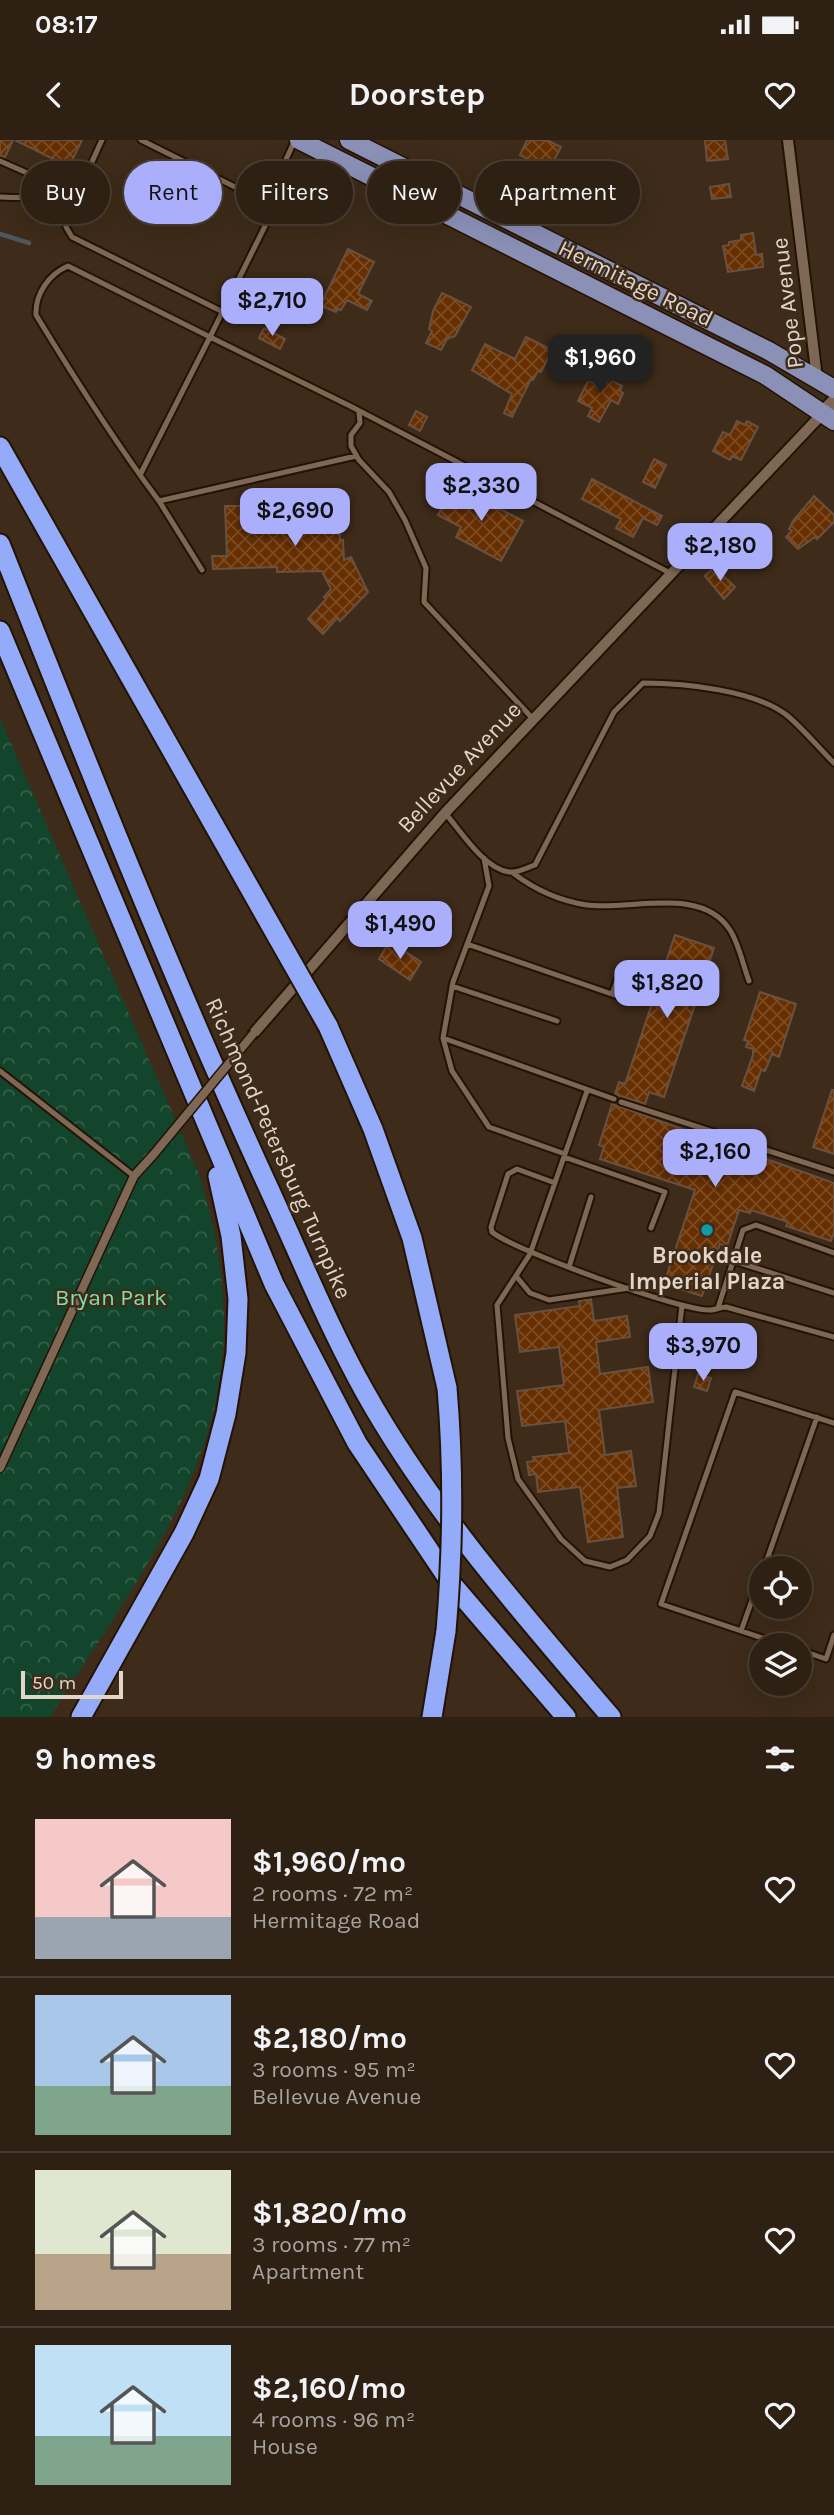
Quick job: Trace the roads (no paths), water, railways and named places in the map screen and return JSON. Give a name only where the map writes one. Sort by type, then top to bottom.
[{"type":"highway","points":[[0,447],[328,1026],[373,1129],[412,1238],[447,1388],[452,1452],[453,1548],[446,1631],[432,1716]]},
{"type":"highway","name":"Richmond-Petersburg Turnpike","points":[[0,544],[147,916],[225,1092],[365,1392],[410,1462],[479,1559],[611,1717]]},
{"type":"highway","points":[[0,631],[274,1284],[357,1443],[451,1583],[566,1717]]},
{"type":"highway","points":[[81,1717],[121,1641],[184,1533],[209,1479],[226,1414],[236,1353],[239,1298],[231,1236],[209,1131]]},
{"type":"highway","points":[[71,1717],[121,1641]]},
{"type":"main road","name":"Hermitage Road","points":[[297,140],[340,161]]},
{"type":"main road","name":"Hermitage Road","points":[[351,141],[834,389]]},
{"type":"main road","name":"Hermitage Road","points":[[353,168],[765,375],[831,412]]},
{"type":"street","name":"Pope Avenue","points":[[788,140],[817,378]]},
{"type":"street","points":[[342,161],[351,141]]},
{"type":"street","name":"Bellevue Avenue","points":[[0,1468],[134,1177],[254,1033],[445,813],[672,573],[831,412]]},
{"type":"lane","points":[[92,161],[102,140]]},
{"type":"lane","points":[[141,140],[236,188]]},
{"type":"lane","points":[[286,161],[297,140]]},
{"type":"lane","points":[[0,161],[21,170]]},
{"type":"lane","points":[[0,197],[21,197]]},
{"type":"lane","points":[[67,224],[72,237],[223,312]]},
{"type":"lane","points":[[140,475],[265,224]]},
{"type":"lane","points":[[202,570],[159,501],[115,442],[36,315],[35,303],[53,272],[68,266],[672,573]]},
{"type":"lane","points":[[359,412],[360,423],[351,435],[351,446],[405,520],[426,568],[424,602],[534,720]]},
{"type":"lane","points":[[159,501],[356,456]]},
{"type":"lane","points":[[445,813],[484,858],[505,872],[535,865],[614,712],[643,683],[668,683],[707,689],[767,703],[788,716],[834,764]]},
{"type":"lane","points":[[484,858],[489,886],[452,986],[443,1038],[453,1071],[489,1127],[665,1192],[651,1228]]},
{"type":"lane","points":[[512,872],[528,885],[560,898],[588,905],[687,904],[714,914],[730,930],[749,981]]},
{"type":"lane","points":[[467,944],[632,1001],[638,985],[635,980],[623,977],[617,980],[612,994]]},
{"type":"lane","points":[[452,986],[557,1021]]},
{"type":"lane","points":[[443,1038],[614,1099]]},
{"type":"lane","points":[[0,1071],[134,1177]]},
{"type":"lane","points":[[587,1091],[530,1254],[497,1305],[497,1332],[508,1438],[518,1479],[574,1554],[598,1566],[610,1567],[627,1560],[650,1536],[659,1513],[682,1305]]},
{"type":"lane","points":[[621,1102],[729,1137]]},
{"type":"lane","points":[[737,1141],[834,1172]]},
{"type":"lane","points":[[555,1182],[517,1169],[508,1174],[491,1227],[496,1236],[530,1254],[682,1305],[711,1311],[726,1307],[834,1337]]},
{"type":"lane","points":[[569,1267],[592,1197]]},
{"type":"lane","points":[[718,1308],[743,1230],[756,1225],[834,1253]]},
{"type":"lane","points":[[734,1261],[834,1293]]},
{"type":"lane","points":[[516,1276],[530,1293],[549,1300],[632,1288]]},
{"type":"lane","points":[[749,1634],[661,1604],[735,1392],[834,1423]]},
{"type":"lane","points":[[768,1556],[817,1417]]},
{"type":"lane","points":[[741,1631],[749,1609]]},
{"type":"lane","points":[[812,1654],[826,1659],[834,1635]]},
{"type":"waterway","points":[[0,234],[29,243]]},
{"type":"place","name":"Brookdale Imperial Plaza","points":[[707,1230]]},
{"type":"park label","name":"Bryan Park","points":[[111,1297]]}]
